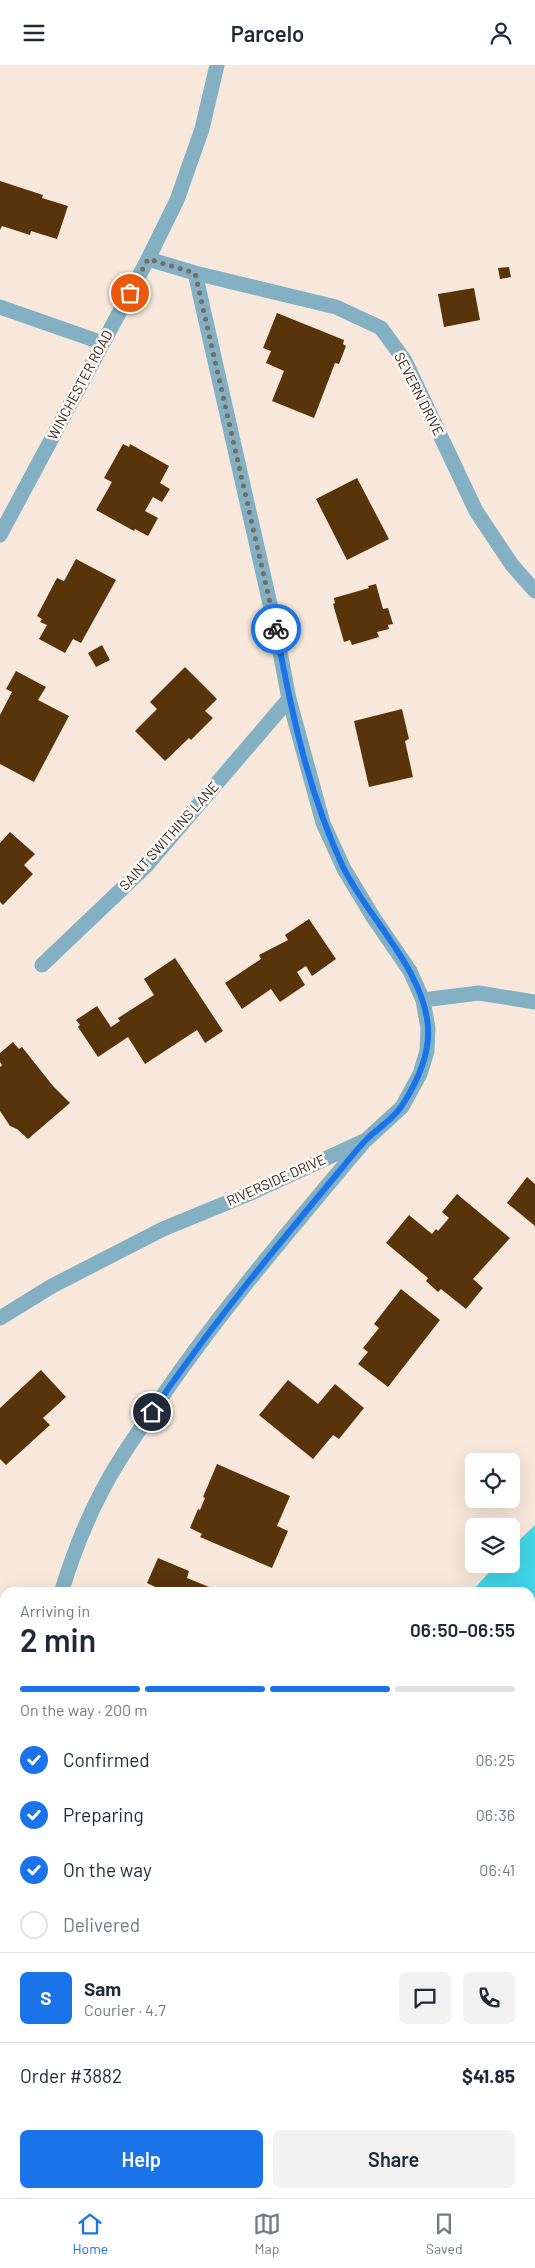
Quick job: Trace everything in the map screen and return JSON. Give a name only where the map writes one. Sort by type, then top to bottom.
[{"type":"street","name":"WINCHESTER ROAD","points":[[0,535],[148,259],[177,199],[202,129],[217,65]]},
{"type":"street","name":"SEVERN DRIVE","points":[[148,259],[195,273],[336,307],[381,329],[405,361],[476,511],[512,565],[535,591]]},
{"type":"street","name":"RIVERSIDE DRIVE","points":[[0,1318],[52,1286],[163,1229],[253,1192],[366,1140],[402,1107],[420,1074],[426,1051],[428,1028],[422,1000],[410,971],[373,917],[344,869],[323,823],[289,699],[275,626],[195,273]]},
{"type":"street","points":[[0,307],[103,343]]},
{"type":"street","name":"SAINT SWITHINS LANE","points":[[42,965],[146,866],[289,699]]},
{"type":"street","points":[[422,1000],[479,993],[535,1003]]},
{"type":"street","points":[[63,1587],[73,1554],[102,1490],[191,1354],[232,1301],[366,1140]]},
{"type":"water","points":[[535,1525],[535,1587],[476,1587],[489,1573],[520,1573],[520,1539]]},
{"type":"building","points":[[0,181],[43,195],[42,198],[68,206],[57,239],[31,231],[30,235],[2,226],[0,230]]},
{"type":"building","points":[[509,267],[511,277],[500,279],[498,268]]},
{"type":"building","points":[[474,288],[480,320],[444,327],[438,294]]},
{"type":"building","points":[[277,313],[344,340],[343,344],[346,346],[339,364],[335,363],[314,418],[272,401],[284,371],[266,363],[271,351],[263,348]]},
{"type":"building","points":[[123,444],[129,447],[130,444],[169,466],[160,483],[170,489],[162,502],[153,497],[145,511],[158,518],[148,536],[135,529],[134,531],[96,510],[112,482],[104,478]]},
{"type":"building","points":[[357,478],[389,539],[347,560],[316,499]]},
{"type":"building","points":[[76,559],[116,580],[81,643],[73,639],[65,653],[39,639],[47,625],[40,622],[42,619],[37,616],[57,578],[64,581]]},
{"type":"building","points":[[376,584],[383,609],[388,608],[393,624],[388,625],[389,629],[377,632],[379,637],[352,645],[350,640],[344,642],[333,604],[335,603],[334,598],[369,588],[368,586]]},
{"type":"building","points":[[102,645],[110,660],[96,667],[88,653]]},
{"type":"building","points":[[185,667],[217,699],[205,711],[213,718],[191,740],[189,738],[165,761],[135,731],[157,709],[150,702]]},
{"type":"building","points":[[16,671],[46,687],[38,700],[69,716],[34,782],[0,764],[0,715],[12,692],[6,689]]},
{"type":"building","points":[[402,709],[409,739],[405,741],[413,777],[369,787],[354,721]]},
{"type":"building","points":[[10,832],[35,854],[24,865],[33,874],[3,905],[0,902],[0,843]]},
{"type":"building","points":[[309,919],[336,959],[312,976],[306,966],[297,972],[305,985],[280,1002],[271,989],[242,1009],[225,983],[261,959],[259,955],[288,940],[285,935]]},
{"type":"building","points":[[175,958],[223,1031],[205,1043],[197,1030],[145,1064],[128,1037],[98,1057],[78,1027],[80,1025],[76,1020],[97,1006],[111,1027],[120,1021],[118,1018],[154,995],[144,979]]},
{"type":"building","points":[[13,1042],[19,1049],[22,1047],[53,1086],[70,1103],[28,1139],[17,1129],[10,1126],[0,1111],[0,1067],[2,1065],[0,1053]]},
{"type":"building","points":[[527,1177],[535,1184],[535,1226],[507,1203]]},
{"type":"building","points":[[457,1194],[510,1238],[473,1279],[483,1288],[466,1309],[441,1289],[438,1292],[426,1281],[428,1278],[386,1243],[409,1215],[432,1234],[436,1229],[438,1231],[449,1218],[442,1212]]},
{"type":"building","points":[[401,1289],[440,1320],[388,1387],[358,1364],[368,1352],[363,1348],[379,1328],[374,1324]]},
{"type":"building","points":[[41,1370],[66,1397],[43,1418],[50,1425],[6,1465],[0,1459],[0,1408]]},
{"type":"building","points":[[288,1380],[318,1404],[335,1384],[364,1408],[339,1439],[333,1435],[313,1459],[259,1415]]},
{"type":"building","points":[[217,1464],[290,1496],[277,1526],[288,1531],[272,1568],[200,1537],[202,1534],[190,1528],[198,1509],[200,1510],[205,1498],[203,1497]]},
{"type":"building","points":[[158,1558],[189,1571],[187,1578],[209,1587],[155,1587],[147,1583]]},
{"type":"way so far","points":[[130,293],[148,259],[195,273],[276,629]]},
{"type":"route","points":[[152,1412],[191,1354],[232,1301],[366,1140],[402,1107],[420,1074],[426,1051],[428,1028],[422,1000],[410,971],[373,917],[344,869],[323,823],[289,699],[276,629]]}]
